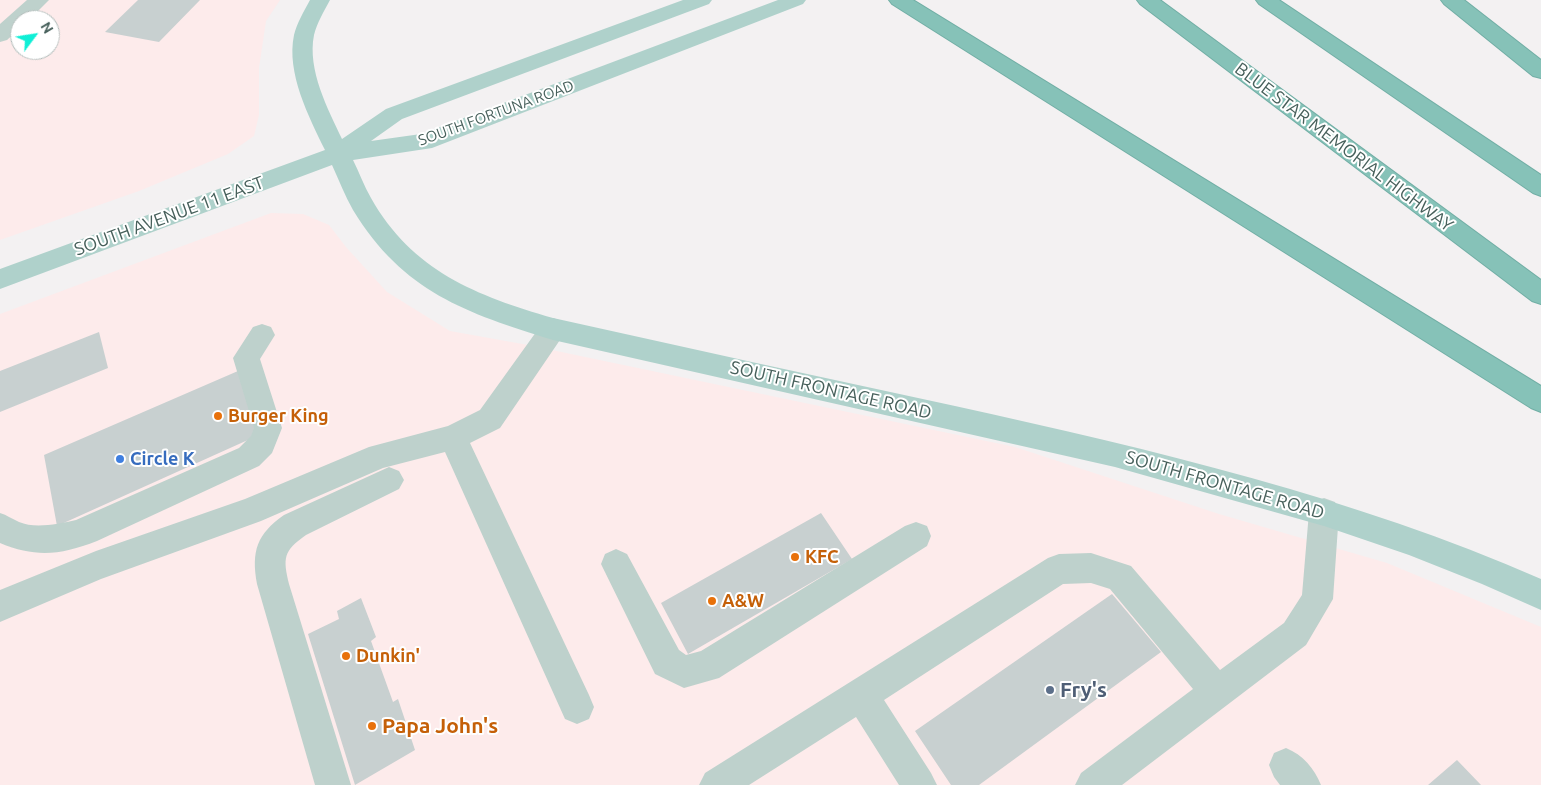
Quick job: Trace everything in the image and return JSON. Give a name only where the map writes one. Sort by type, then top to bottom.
[{"type":"highway","points":[[899,0],[1541,400]]},
{"type":"highway","name":"BLUE STAR MEMORIAL HIGHWAY","points":[[1147,0],[1541,294]]},
{"type":"highway","points":[[1266,0],[1541,188]]},
{"type":"highway","points":[[1451,0],[1541,71]]},
{"type":"main road","name":"SOUTH FRONTAGE ROAD","points":[[320,0],[302,41],[303,60],[309,86],[338,154],[361,202],[381,230],[419,270],[458,295],[488,309],[553,329],[1115,454],[1324,512],[1410,541],[1541,594]]},
{"type":"main road","name":"SOUTH FORTUNA ROAD","points":[[338,154],[394,114],[702,0]]},
{"type":"main road","name":"SOUTH FORTUNA ROAD","points":[[338,154],[424,142],[796,0]]},
{"type":"main road","name":"SOUTH AVENUE 11 EAST","points":[[0,278],[338,154]]},
{"type":"lane","points":[[0,35],[39,0]]},
{"type":"lane","points":[[0,606],[96,566],[250,511],[379,456],[453,437],[490,419],[553,329]]},
{"type":"lane","points":[[0,527],[9,534],[30,539],[63,538],[86,531],[249,457],[262,444],[268,428],[246,358],[262,335]]},
{"type":"lane","points":[[453,437],[577,707]]},
{"type":"lane","points":[[333,785],[273,584],[269,564],[272,549],[281,535],[295,525],[389,480]]},
{"type":"lane","points":[[1093,785],[1296,634],[1318,599],[1324,512]]},
{"type":"lane","points":[[616,564],[667,662],[684,672],[706,666],[916,536]]},
{"type":"lane","points":[[717,785],[862,696],[1059,569],[1090,568],[1120,577],[1217,692]]},
{"type":"lane","points":[[862,696],[919,785]]},
{"type":"shaded area","points":[[0,0],[280,0],[266,21],[259,68],[259,115],[254,136],[228,154],[139,191],[0,240]]},
{"type":"shaded area","points":[[271,213],[303,214],[329,225],[346,247],[387,292],[450,331],[528,345],[1015,447],[1219,514],[1387,563],[1541,627],[1541,785],[0,785],[0,314]]},
{"type":"building","points":[[138,0],[200,0],[159,42],[105,32]]},
{"type":"building","points":[[99,332],[108,368],[0,412],[0,371]]},
{"type":"building","name":"Circle K","points":[[238,371],[259,435],[57,526],[44,455]]},
{"type":"building","points":[[821,513],[852,559],[688,654],[661,603]]},
{"type":"building","points":[[1112,594],[1161,652],[979,785],[951,785],[915,731]]},
{"type":"building","points":[[361,598],[376,637],[371,641],[393,702],[398,699],[415,750],[355,785],[308,634],[339,619],[337,611]]},
{"type":"building","points":[[1457,760],[1481,785],[1428,785]]},
{"type":"place","name":"Burger King","points":[[218,416]]},
{"type":"place","name":"Circle K","points":[[120,459]]},
{"type":"place","name":"KFC","points":[[795,557]]},
{"type":"place","name":"A&W","points":[[712,601]]},
{"type":"place","name":"Dunkin'","points":[[346,656]]},
{"type":"place","name":"Fry's","points":[[1050,690]]},
{"type":"place","name":"Papa John's","points":[[372,726]]}]
